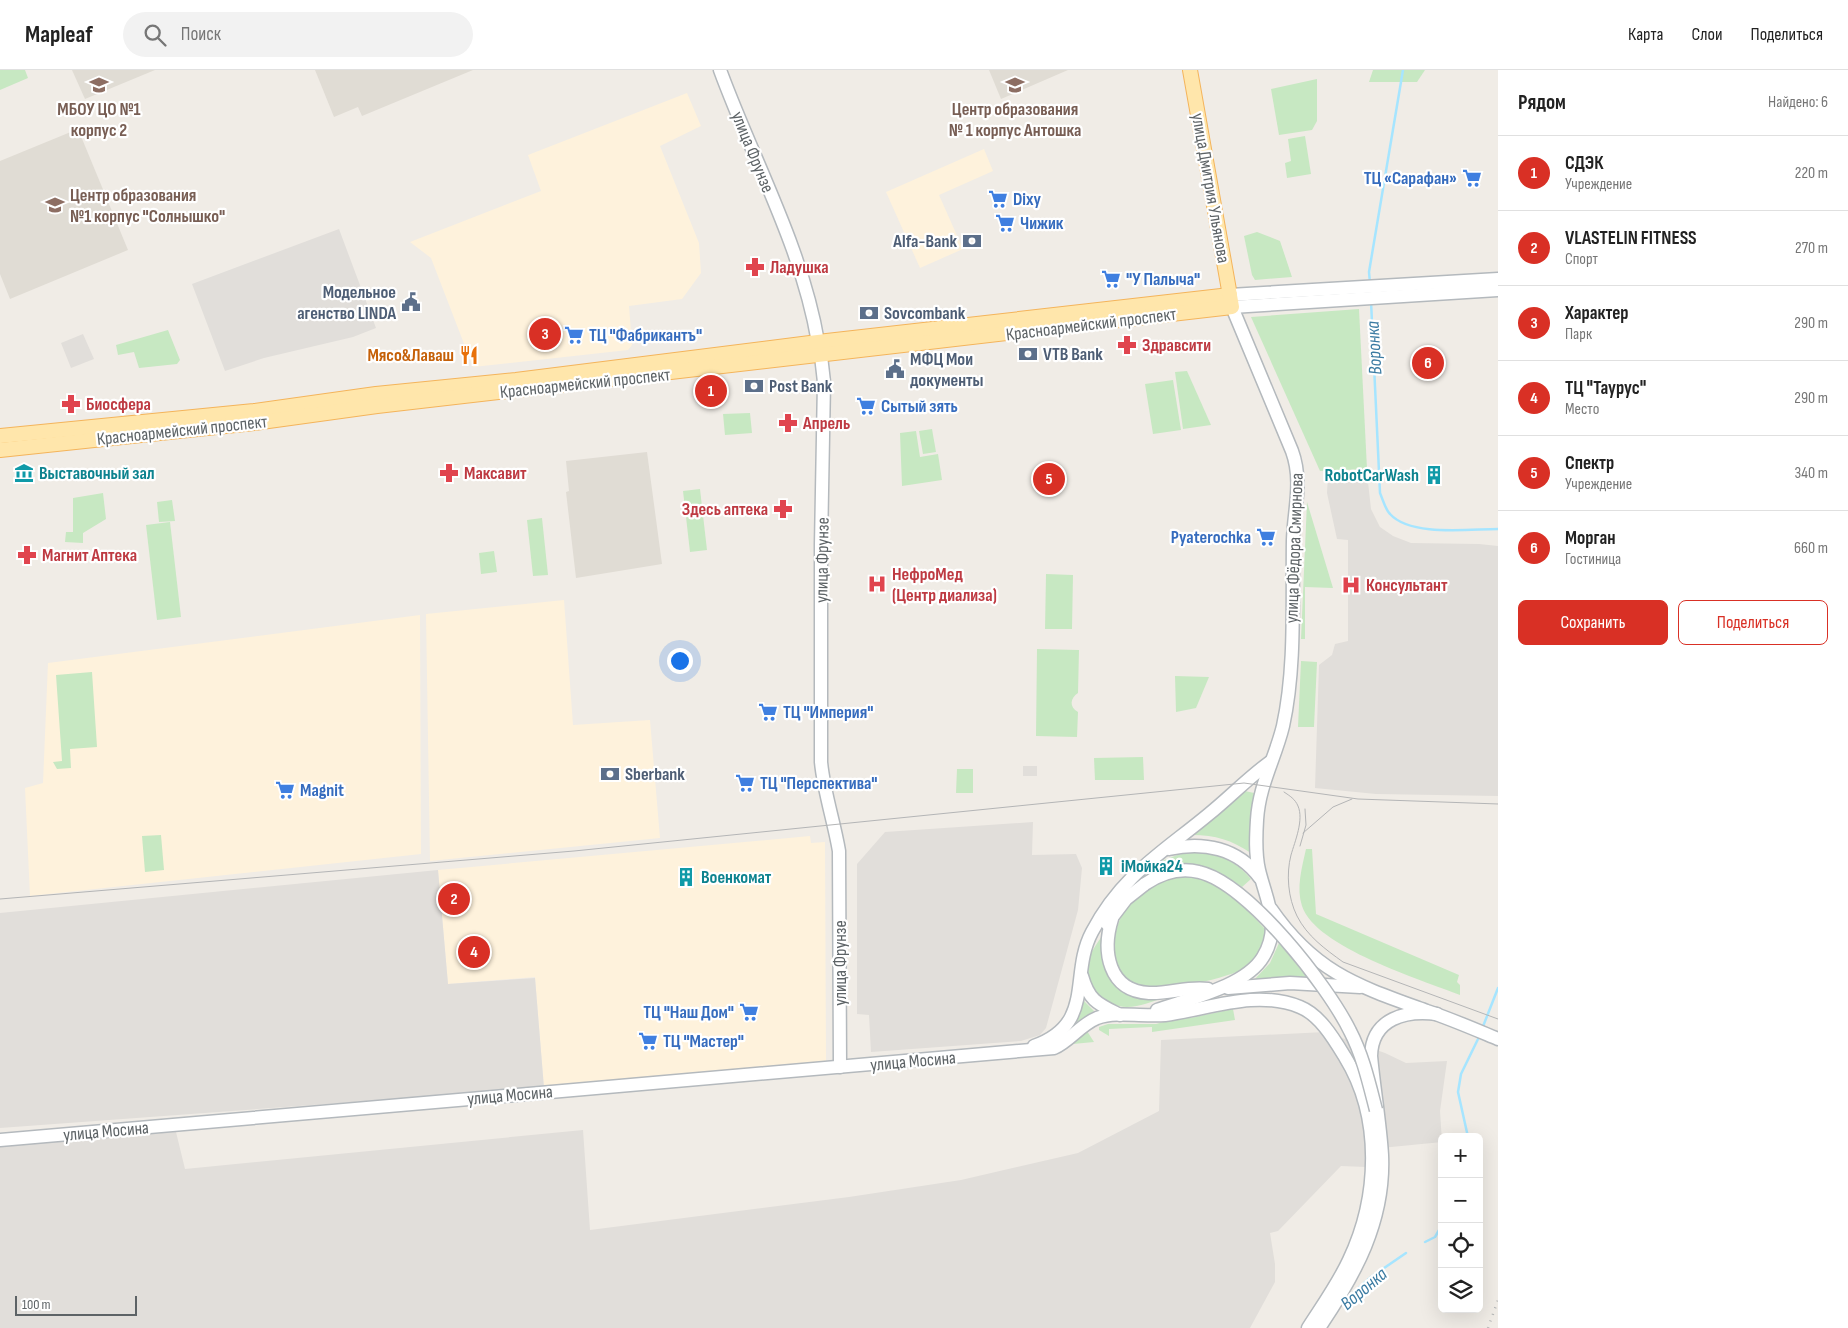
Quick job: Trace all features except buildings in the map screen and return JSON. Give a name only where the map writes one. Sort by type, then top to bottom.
[{"type":"main road","name":"улица Фрунзе","points":[[720,70],[796,256],[814,317],[824,382],[821,546],[822,762],[824,788],[835,827],[839,851],[840,1067]]},
{"type":"main road","name":"улица Дмитрия Ульянова","points":[[1190,70],[1231,301]]},
{"type":"main road","name":"Красноармейский проспект","points":[[0,450],[254,423],[819,349],[1231,301],[1401,290],[1420,284],[1498,279]]},
{"type":"main road","points":[[1416,296],[1420,284]]},
{"type":"main road","name":"Красноармейский проспект","points":[[1401,290],[1416,296],[1498,290]]},
{"type":"main road","name":"улица Фёдора Смирнова","points":[[1231,301],[1292,451],[1298,473],[1294,516],[1288,697],[1282,727],[1262,788],[1257,842],[1257,859],[1262,882]]},
{"type":"main road","name":"Красноармейский проспект","points":[[0,436],[254,411],[376,394],[819,349]]},
{"type":"main road","points":[[1019,1051],[1048,1040],[1064,1028],[1077,1006],[1084,951],[1098,922],[1122,887],[1135,873],[1166,850],[1270,762]]},
{"type":"main road","points":[[1241,786],[1262,788]]},
{"type":"main road","points":[[1140,1016],[1241,978],[1258,966],[1270,942],[1272,931],[1271,909],[1262,882],[1246,863],[1225,850],[1194,845],[1166,850]]},
{"type":"main road","points":[[1084,951],[1112,919],[1126,899],[1144,884],[1165,874],[1192,871],[1214,876],[1234,889],[1298,954],[1331,996],[1359,1051],[1376,1110]]},
{"type":"main road","points":[[1271,909],[1288,932],[1308,952],[1360,987],[1498,1038]]},
{"type":"main road","points":[[1112,919],[1106,944],[1108,959],[1116,976],[1127,985],[1148,993],[1198,988],[1213,990],[1290,983],[1360,987]]},
{"type":"main road","points":[[1082,976],[1091,998],[1099,1005],[1122,1016]]},
{"type":"main road","name":"улица Мосина","points":[[0,1140],[1054,1048],[1097,1019],[1122,1016],[1165,1015],[1234,1001],[1276,1000],[1301,1007],[1319,1020],[1340,1048],[1355,1074],[1371,1132],[1370,1192],[1365,1219],[1344,1272],[1308,1328]]},
{"type":"main road","points":[[1319,1328],[1354,1273],[1366,1248],[1378,1207],[1382,1172],[1372,1056],[1373,1042],[1386,1023],[1395,1017],[1408,1014],[1437,1014]]},
{"type":"shaded area","name":"МБОУ ЦО №1 корпус 2","points":[[72,70],[155,70],[85,99]]},
{"type":"shaded area","points":[[315,70],[473,70],[362,116],[358,107],[334,117]]},
{"type":"shaded area","name":"Центр образования № 1 корпус Антошка","points":[[989,70],[1068,70],[1001,99]]},
{"type":"shaded area","points":[[687,93],[701,126],[660,146],[699,243],[701,273],[682,299],[629,306],[632,345],[628,350],[473,367],[431,258],[410,242],[541,191],[528,155]]},
{"type":"shaded area","name":"Центр образования №1 корпус \"Солнышко\"","points":[[78,129],[128,250],[10,299],[0,274],[0,161]]},
{"type":"shaded area","points":[[984,149],[993,171],[939,195],[963,249],[920,268],[886,192]]},
{"type":"shaded area","points":[[339,229],[376,328],[353,337],[264,358],[225,371],[192,284]]},
{"type":"shaded area","points":[[83,334],[94,359],[71,368],[61,343]]},
{"type":"shaded area","points":[[647,452],[662,564],[576,578],[566,492],[569,491],[566,461]]},
{"type":"shaded area","points":[[1367,473],[1371,509],[1380,527],[1393,536],[1411,543],[1498,546],[1498,796],[1376,794],[1315,788],[1319,665],[1332,655],[1335,644],[1348,641],[1348,540],[1337,539],[1327,493],[1328,476]]},
{"type":"shaded area","points":[[564,600],[573,725],[650,720],[660,838],[430,861],[426,614]]},
{"type":"shaded area","points":[[420,615],[421,854],[30,896],[25,788],[43,783],[48,663]]},
{"type":"shaded area","points":[[1023,766],[1037,766],[1037,776],[1023,776]]},
{"type":"shaded area","points":[[1033,822],[1032,855],[1076,854],[1082,868],[1078,910],[1046,1028],[1040,1035],[1021,1041],[871,1052],[869,1015],[857,1014],[857,864],[885,832]]},
{"type":"shaded area","points":[[810,836],[811,843],[825,842],[826,1061],[544,1088],[535,977],[448,984],[438,870]]},
{"type":"shaded area","points":[[438,870],[448,984],[535,978],[544,1088],[0,1128],[0,913]]},
{"type":"shaded area","points":[[1325,1032],[1385,1053],[1406,1063],[1447,1061],[1440,1111],[1441,1133],[1438,1133],[1438,1142],[1381,1148],[1366,1167],[1341,1166],[1278,1231],[1270,1233],[1275,1264],[1275,1282],[1250,1328],[0,1328],[0,1145],[176,1132],[185,1169],[583,1130],[590,1230],[849,1197],[961,1180],[1078,1153],[1159,1111],[1161,1040]]},
{"type":"green space","points":[[0,70],[25,70],[28,78],[0,90]]},
{"type":"green space","points":[[1373,70],[1425,70],[1417,82],[1369,82]]},
{"type":"green space","points":[[1317,79],[1317,121],[1312,130],[1279,135],[1271,89]]},
{"type":"green space","points":[[1305,136],[1311,174],[1287,178],[1285,163],[1291,161],[1288,139]]},
{"type":"green space","points":[[1257,232],[1280,241],[1292,277],[1255,280],[1252,275],[1244,236]]},
{"type":"green space","points":[[1359,309],[1367,469],[1320,471],[1251,317]]},
{"type":"green space","points":[[168,330],[180,360],[177,364],[139,368],[134,352],[118,355],[116,345]]},
{"type":"green space","points":[[1187,371],[1211,425],[1183,429],[1175,372]]},
{"type":"green space","points":[[1173,380],[1181,430],[1153,434],[1145,384]]},
{"type":"green space","points":[[750,413],[752,433],[725,435],[723,414]]},
{"type":"green space","points":[[932,429],[936,452],[923,454],[919,431]]},
{"type":"green space","points":[[916,431],[920,457],[938,454],[942,480],[902,486],[900,433]]},
{"type":"green space","points":[[700,489],[707,550],[690,552],[683,491]]},
{"type":"green space","points":[[103,493],[106,519],[83,533],[83,543],[65,542],[66,532],[73,532],[73,498]]},
{"type":"green space","points":[[172,500],[175,521],[159,522],[157,502]]},
{"type":"green space","points":[[1307,502],[1333,588],[1305,587],[1305,639],[1301,639]]},
{"type":"green space","points":[[542,518],[548,575],[533,576],[527,520]]},
{"type":"green space","points":[[170,522],[181,617],[157,620],[146,525]]},
{"type":"green space","points":[[494,551],[497,572],[481,574],[479,553]]},
{"type":"green space","points":[[1046,574],[1073,575],[1072,629],[1045,629]]},
{"type":"green space","points":[[1037,649],[1079,650],[1078,693],[1072,700],[1073,708],[1078,712],[1077,737],[1036,736]]},
{"type":"green space","points":[[1301,661],[1317,662],[1314,727],[1298,727]]},
{"type":"green space","points":[[92,672],[97,747],[70,749],[71,768],[57,769],[53,762],[62,761],[56,675]]},
{"type":"green space","points":[[1175,676],[1209,677],[1196,708],[1176,712]]},
{"type":"green space","points":[[1143,757],[1144,780],[1095,780],[1094,758]]},
{"type":"green space","points":[[957,769],[973,769],[973,793],[956,793]]},
{"type":"green space","points":[[1245,791],[1254,793],[1250,824],[1251,853],[1223,839],[1192,835]]},
{"type":"green space","points":[[161,835],[164,870],[145,872],[142,836]]},
{"type":"green space","points":[[1306,849],[1312,849],[1316,914],[1459,975],[1457,982],[1460,985],[1460,995],[1372,960],[1327,935],[1311,921],[1300,899],[1300,878]]},
{"type":"green space","points":[[1203,852],[1230,861],[1251,879],[1242,887],[1206,868],[1182,865],[1169,866],[1143,877],[1142,874],[1170,857],[1186,853]]},
{"type":"green space","points":[[1176,877],[1190,877],[1203,880],[1227,892],[1266,930],[1262,944],[1257,957],[1251,964],[1231,974],[1183,986],[1144,989],[1124,979],[1115,967],[1113,954],[1116,931],[1120,919],[1133,900],[1151,887]]},
{"type":"green space","points":[[1103,935],[1111,975],[1164,998],[1127,1007],[1111,1003],[1097,994],[1091,987],[1087,971],[1090,955]]},
{"type":"green space","points":[[1279,943],[1308,978],[1253,981],[1270,963]]},
{"type":"green space","points":[[1084,1001],[1094,1011],[1071,1026]]},
{"type":"green space","points":[[1233,1009],[1235,1020],[1152,1032],[1152,1027],[1109,1029],[1109,1036],[1099,1030],[1099,1027],[1108,1024],[1156,1024],[1189,1015],[1190,1018]]},
{"type":"green space","points":[[1087,1031],[1094,1042],[1073,1044]]},
{"type":"waterway","name":"Воронка","points":[[1370,283],[1369,272],[1403,70]]},
{"type":"waterway","name":"Воронка","points":[[1371,301],[1380,493],[1387,510],[1399,521],[1426,529],[1498,529]]},
{"type":"waterway","name":"Воронка","points":[[1482,1029],[1498,988]]},
{"type":"waterway","name":"Воронка","points":[[1467,1133],[1458,1092],[1461,1074],[1479,1037]]},
{"type":"waterway","name":"Воронка","points":[[1425,1242],[1435,1237],[1438,1232]]},
{"type":"waterway","name":"Воронка","points":[[1342,1303],[1371,1277],[1406,1253]]},
{"type":"tram line","points":[[0,899],[574,851],[1244,783],[1358,799],[1498,804]]},
{"type":"tram line","points":[[1284,792],[1297,804],[1300,812],[1298,830],[1289,862],[1290,894],[1297,916],[1311,936],[1343,962],[1498,1019]]},
{"type":"tram line","points":[[1303,833],[1333,807],[1352,799]]},
{"type":"tram line","points":[[1300,846],[1306,825],[1305,809]]},
{"type":"railway","points":[[1488,1328],[1498,1300]]},
{"type":"place","name":"МБОУ ЦО №1 корпус 2","points":[[99,85]]},
{"type":"place","name":"Центр образования № 1 корпус Антошка","points":[[1015,85]]},
{"type":"place","name":"ТЦ «Сарафан»","points":[[1472,178]]},
{"type":"place","name":"Dixy","points":[[998,199]]},
{"type":"place","name":"Центр образования №1 корпус \"Солнышко\"","points":[[55,205]]},
{"type":"place","name":"Чижик","points":[[1005,223]]},
{"type":"place","name":"Alfa-Bank","points":[[972,241]]},
{"type":"place","name":"Ладушка","points":[[755,267]]},
{"type":"place","name":"\"У Палыча\"","points":[[1111,279]]},
{"type":"place","name":"Модельное агенство LINDA","points":[[411,302]]},
{"type":"place","name":"Sovcombank","points":[[869,313]]},
{"type":"place","name":"Характер","points":[[545,334]]},
{"type":"place","name":"ТЦ \"Фабрикантъ\"","points":[[574,335]]},
{"type":"place","name":"Здравсити","points":[[1127,345]]},
{"type":"place","name":"VTB Bank","points":[[1028,354]]},
{"type":"place","name":"Мясо&Лаваш","points":[[469,355]]},
{"type":"place","name":"Морган","points":[[1428,363]]},
{"type":"place","name":"МФЦ Мои документы","points":[[895,369]]},
{"type":"place","name":"Post Bank","points":[[754,386]]},
{"type":"place","name":"СДЭК","points":[[711,391]]},
{"type":"place","name":"Биосфера","points":[[71,404]]},
{"type":"place","name":"Сытый зять","points":[[866,406]]},
{"type":"place","name":"Апрель","points":[[788,423]]},
{"type":"place","name":"Выставочный зал","points":[[24,473]]},
{"type":"place","name":"Максавит","points":[[449,473]]},
{"type":"place","name":"RobotCarWash","points":[[1434,475]]},
{"type":"place","name":"Спектр","points":[[1049,479]]},
{"type":"place","name":"Здесь аптека","points":[[783,509]]},
{"type":"place","name":"Pyaterochka","points":[[1266,537]]},
{"type":"place","name":"Магнит Аптека","points":[[27,555]]},
{"type":"place","name":"НефроМед (Центр диализа)","points":[[877,584]]},
{"type":"place","name":"Консультант","points":[[1351,585]]},
{"type":"place","name":"ТЦ \"Империя\"","points":[[768,712]]},
{"type":"place","name":"Sberbank","points":[[610,774]]},
{"type":"place","name":"ТЦ \"Перспектива\"","points":[[745,783]]},
{"type":"place","name":"Magnit","points":[[285,790]]},
{"type":"place","name":"iМойка24","points":[[1106,866]]},
{"type":"place","name":"Военкомат","points":[[686,877]]},
{"type":"place","name":"VLASTELIN FITNESS","points":[[454,899]]},
{"type":"place","name":"ТЦ \"Таурус\"","points":[[474,952]]},
{"type":"place","name":"ТЦ \"Наш Дом\"","points":[[749,1012]]},
{"type":"place","name":"ТЦ \"Мастер\"","points":[[648,1041]]}]
